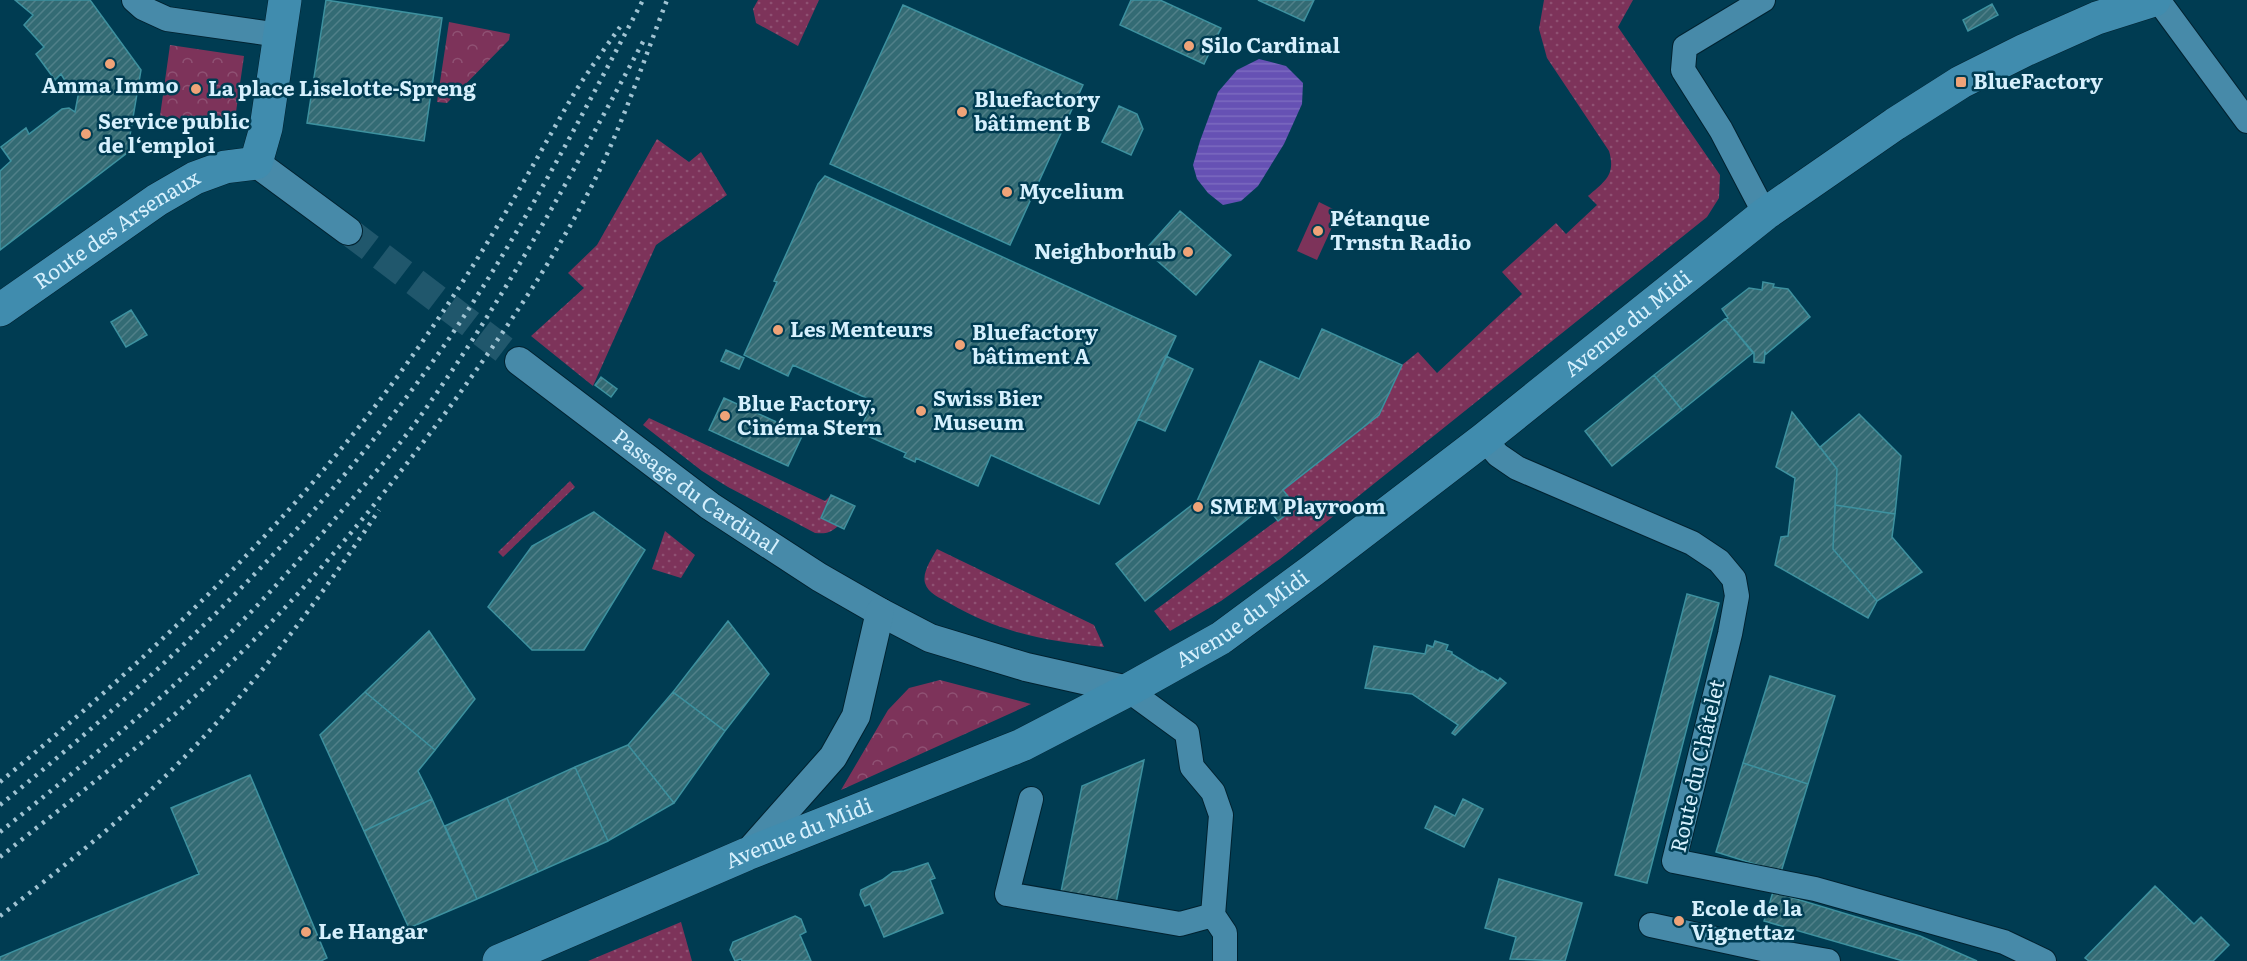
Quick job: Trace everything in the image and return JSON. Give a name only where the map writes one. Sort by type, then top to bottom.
[{"type":"main road","points":[[256,163],[266,128],[285,0]]},
{"type":"main road","name":"Avenue du Midi","points":[[499,961],[747,854],[1022,745],[1221,638],[1485,439],[1765,214],[1961,82],[2097,18],[2156,0]]},
{"type":"main road","name":"Route des Arsenaux","points":[[0,310],[186,183],[225,167],[256,163]]},
{"type":"street","points":[[134,0],[143,8],[167,19],[279,35]]},
{"type":"street","points":[[1762,0],[1685,47],[1683,70],[1721,130],[1765,214]]},
{"type":"street","points":[[2156,0],[2247,122]]},
{"type":"street","points":[[256,163],[348,231]]},
{"type":"street","name":"Passage du Cardinal","points":[[519,361],[710,506],[819,577],[880,612],[930,638],[1026,667],[1128,690]]},
{"type":"street","name":"Route du Châtelet","points":[[1485,439],[1498,455],[1517,468],[1692,543],[1719,561],[1734,579],[1737,596],[1730,634],[1674,861],[1815,889],[2004,942],[2044,961]]},
{"type":"street","points":[[747,854],[833,757],[856,716],[880,612]]},
{"type":"street","points":[[1128,690],[1187,733],[1192,767],[1213,792],[1221,815],[1213,915],[1225,933],[1225,961]]},
{"type":"street","points":[[1031,799],[1007,894],[1180,924],[1213,915]]},
{"type":"street","points":[[1651,925],[1828,961]]},
{"type":"green space","points":[[758,0],[819,0],[798,46],[756,23],[753,9]]},
{"type":"green space","points":[[1544,0],[1633,0],[1618,27],[1720,175],[1719,198],[1707,217],[1280,559],[1221,601],[1170,631],[1154,611],[1295,507],[1283,490],[1379,415],[1402,365],[1418,352],[1437,373],[1522,294],[1502,272],[1556,223],[1566,234],[1597,205],[1588,196],[1608,177],[1611,166],[1609,151],[1547,58],[1539,29]]},
{"type":"green space","points":[[449,22],[510,34],[509,40],[447,103],[437,102]]},
{"type":"green space","points":[[170,45],[244,56],[234,126],[160,116]]},
{"type":"green space","points":[[657,139],[689,162],[701,152],[727,195],[656,245],[593,386],[531,336],[584,288],[568,273],[597,245]]},
{"type":"green space","name":"Pétanque Trnstn Radio","points":[[1319,202],[1339,212],[1317,260],[1297,251]]},
{"type":"green space","points":[[649,418],[825,501],[831,495],[821,518],[838,526],[828,533],[815,533],[728,487],[702,471],[643,425]]},
{"type":"green space","points":[[570,481],[575,487],[503,557],[498,552]]},
{"type":"green space","points":[[665,531],[695,555],[681,578],[652,569]]},
{"type":"green space","points":[[937,549],[1094,625],[1104,647],[1062,642],[1005,629],[968,613],[932,593],[924,579],[928,565]]},
{"type":"green space","points":[[940,680],[1031,704],[841,790],[888,710],[909,688]]},
{"type":"green space","points":[[681,922],[692,961],[588,961]]},
{"type":"shaded area","points":[[1259,59],[1286,66],[1303,83],[1302,104],[1284,144],[1258,186],[1241,201],[1223,205],[1208,193],[1197,179],[1193,165],[1218,92],[1237,70]]},
{"type":"building","points":[[15,0],[90,0],[141,70],[127,153],[0,250],[0,171],[11,161],[1,147],[26,128],[29,134],[62,109],[69,108],[75,112],[80,86],[72,87],[67,84],[61,74],[55,80],[36,54],[44,47],[24,25],[33,15]]},
{"type":"building","points":[[326,0],[442,18],[424,141],[307,123]]},
{"type":"building","name":"Silo Cardinal","points":[[1131,0],[1160,0],[1221,28],[1204,64],[1120,25]]},
{"type":"building","points":[[1258,0],[1314,0],[1304,21]]},
{"type":"building","points":[[1992,4],[1998,15],[1968,31],[1963,20]]},
{"type":"building","name":"Bluefactory bâtiment B","points":[[903,5],[1083,85],[1010,245],[830,164]]},
{"type":"building","points":[[1119,106],[1137,114],[1143,129],[1131,155],[1102,142]]},
{"type":"building","name":"Bluefactory bâtiment A","points":[[825,176],[1176,336],[1099,504],[991,455],[978,486],[916,458],[915,462],[904,457],[906,453],[859,432],[873,401],[793,365],[788,376],[744,355],[777,282],[774,281],[818,184]]},
{"type":"building","name":"Neighborhub","points":[[1180,211],[1231,255],[1196,295],[1145,250]]},
{"type":"building","points":[[1763,282],[1774,284],[1773,287],[1788,289],[1810,317],[1766,354],[1765,352],[1764,363],[1754,362],[1754,353],[1725,319],[1728,318],[1722,309],[1749,288],[1762,290]]},
{"type":"building","points":[[131,310],[147,335],[126,347],[111,322]]},
{"type":"building","points":[[1725,319],[1753,353],[1682,410],[1654,375]]},
{"type":"building","points":[[1322,329],[1402,365],[1379,415],[1283,490],[1296,507],[1278,521],[1265,505],[1145,601],[1116,564],[1197,501],[1260,361],[1299,379]]},
{"type":"building","points":[[726,350],[744,358],[739,369],[721,361]]},
{"type":"building","points":[[1166,356],[1193,369],[1165,431],[1138,419]]},
{"type":"building","points":[[1654,375],[1682,410],[1612,466],[1585,431]]},
{"type":"building","points":[[601,377],[617,389],[611,397],[595,385]]},
{"type":"building","points":[[724,398],[803,434],[788,466],[709,430]]},
{"type":"building","points":[[1792,412],[1837,469],[1833,549],[1877,601],[1868,618],[1775,565],[1781,537],[1788,536],[1795,478],[1776,467]]},
{"type":"building","points":[[1859,414],[1901,456],[1895,514],[1835,505],[1837,469],[1820,447]]},
{"type":"building","points":[[831,495],[855,506],[844,529],[821,518]]},
{"type":"building","points":[[1835,505],[1895,514],[1892,537],[1922,572],[1877,601],[1833,549]]},
{"type":"building","points":[[594,512],[645,550],[584,650],[532,650],[488,607],[532,546]]},
{"type":"building","points":[[1687,594],[1719,603],[1647,883],[1615,875]]},
{"type":"building","points":[[728,621],[769,674],[725,731],[673,692]]},
{"type":"building","points":[[429,631],[475,699],[435,750],[365,692]]},
{"type":"building","points":[[1435,641],[1448,645],[1446,650],[1481,672],[1498,681],[1500,678],[1506,683],[1455,735],[1452,733],[1458,725],[1412,694],[1365,688],[1374,646],[1425,654],[1427,645],[1433,647]]},
{"type":"building","points":[[1770,676],[1835,696],[1808,784],[1743,763]]},
{"type":"building","points":[[365,692],[435,750],[418,771],[432,799],[364,831],[320,735]]},
{"type":"building","points":[[673,692],[725,731],[674,803],[628,745]]},
{"type":"building","points":[[628,745],[674,803],[608,841],[575,767]]},
{"type":"building","points":[[1144,760],[1116,903],[1061,892],[1082,786]]},
{"type":"building","points":[[1743,763],[1808,784],[1781,872],[1716,852]]},
{"type":"building","points":[[575,767],[608,841],[538,872],[507,798]]},
{"type":"building","points":[[250,775],[327,958],[321,961],[0,961],[0,957],[199,874],[171,808]]},
{"type":"building","points":[[507,798],[538,872],[477,899],[445,826]]},
{"type":"building","points":[[432,799],[477,899],[409,928],[364,831]]},
{"type":"building","points":[[1463,799],[1483,809],[1464,847],[1425,828],[1435,806],[1455,816]]},
{"type":"building","points":[[928,863],[935,878],[930,880],[943,913],[884,937],[870,904],[865,906],[860,895],[861,890],[893,872]]},
{"type":"building","points":[[1499,879],[1582,903],[1565,961],[1510,959],[1516,937],[1485,928]]},
{"type":"building","points":[[2155,886],[2194,924],[2201,917],[2229,945],[2213,961],[2089,961],[2085,958]]},
{"type":"building","points":[[1773,892],[1920,936],[1977,961],[1903,961],[1764,921]]},
{"type":"building","points":[[795,916],[801,919],[806,932],[800,935],[811,961],[742,961],[741,959],[735,961],[730,950],[733,942]]},
{"type":"tunnel","points":[[348,231],[519,361]]},
{"type":"railway","points":[[0,805],[124,700],[183,645],[296,530],[349,470],[400,406],[475,299],[550,173],[643,0]]},
{"type":"railway","points":[[0,857],[141,744],[221,672],[284,609],[398,474],[506,328],[572,222],[610,148],[667,0]]},
{"type":"railway","points":[[0,782],[109,688],[213,590],[263,538],[356,430],[400,373],[451,300],[508,208],[575,92],[620,27]]},
{"type":"railway","points":[[0,832],[130,724],[224,639],[295,564],[390,455],[461,357],[517,268],[644,40]]},
{"type":"railway","points":[[0,916],[116,822],[185,757],[216,724],[301,620],[379,510]]},
{"type":"place","name":"Silo Cardinal","points":[[1189,46]]},
{"type":"place","name":"Amma Immo","points":[[110,64]]},
{"type":"place","name":"BlueFactory","points":[[1961,82]]},
{"type":"place","name":"La place Liselotte-Spreng","points":[[196,89]]},
{"type":"place","name":"Bluefactory bâtiment B","points":[[962,112]]},
{"type":"place","name":"Service public de l‘emploi","points":[[86,134]]},
{"type":"place","name":"Mycelium","points":[[1007,192]]},
{"type":"place","name":"Pétanque Trnstn Radio","points":[[1318,231]]},
{"type":"place","name":"Neighborhub","points":[[1188,252]]},
{"type":"place","name":"Les Menteurs","points":[[778,330]]},
{"type":"place","name":"Bluefactory bâtiment A","points":[[960,345]]},
{"type":"place","name":"Swiss Bier Museum","points":[[921,411]]},
{"type":"place","name":"Blue Factory, Cinéma Stern","points":[[725,416]]},
{"type":"place","name":"SMEM Playroom","points":[[1198,507]]},
{"type":"place","name":"Ecole de la Vignettaz","points":[[1679,921]]},
{"type":"place","name":"Le Hangar","points":[[306,932]]}]
